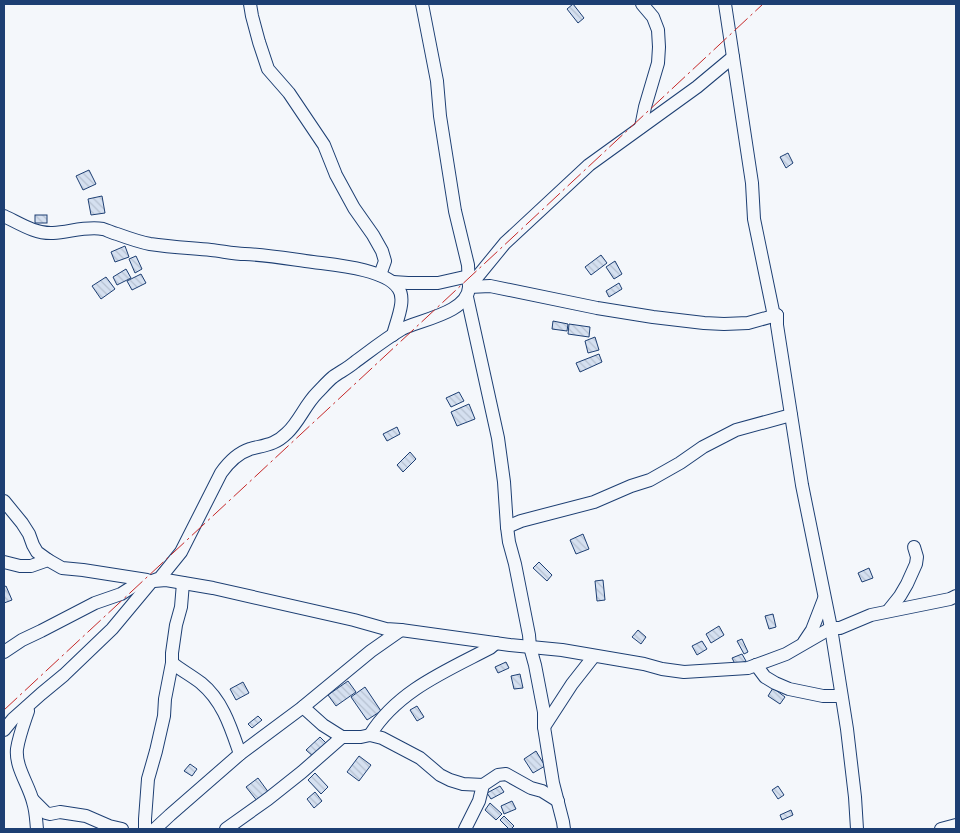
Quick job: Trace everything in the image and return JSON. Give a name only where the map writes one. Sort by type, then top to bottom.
[{"type":"street","points":[[250,4],[256,34],[268,69],[289,93],[324,145],[336,175],[382,251],[385,261],[380,275]]},
{"type":"street","points":[[422,4],[437,81],[440,116],[455,210],[468,265],[468,287],[498,438],[504,482],[506,527],[523,602],[530,648],[544,712],[544,727],[553,783],[564,829]]},
{"type":"street","points":[[641,127],[658,63],[658,30],[653,17],[642,4]]},
{"type":"street","points":[[725,4],[752,183],[754,218],[774,316],[778,315]]},
{"type":"street","points":[[4,652],[22,640],[95,604],[160,578],[181,552],[226,466],[236,457],[249,450],[274,444],[288,433],[307,405],[332,378],[392,335],[403,328],[447,312],[505,243],[589,165],[697,87],[733,57]]},
{"type":"street","points":[[4,216],[21,225],[45,233],[102,229],[148,244],[255,254],[347,266],[380,275],[393,282],[399,288],[402,295],[402,303],[392,335]]},
{"type":"street","points":[[393,282],[438,283],[468,287],[490,286],[615,311],[704,323],[748,322],[778,315]]},
{"type":"street","points":[[778,315],[777,325],[802,485],[831,628],[847,730],[857,829]]},
{"type":"street","points":[[506,527],[594,502],[650,480],[736,430],[791,415]]},
{"type":"street","points":[[4,501],[22,523],[37,552],[62,568],[149,581],[166,580],[213,588],[354,620],[386,630],[401,630],[530,648],[562,650],[684,672],[748,668],[786,654],[831,628],[840,628],[865,617],[888,611],[950,599],[956,596]]},
{"type":"street","points":[[888,611],[900,596],[916,564],[917,557],[914,548]]},
{"type":"street","points":[[4,562],[20,566],[31,566],[48,560]]},
{"type":"street","points":[[4,730],[13,719],[64,676],[112,629],[149,581]]},
{"type":"street","points":[[145,829],[148,779],[164,716],[166,691],[172,663],[183,583]]},
{"type":"street","points":[[802,644],[812,630],[824,599]]},
{"type":"street","points":[[155,829],[240,754],[303,707],[371,651],[401,630]]},
{"type":"street","points":[[370,735],[377,724],[400,699],[422,684],[496,643]]},
{"type":"street","points":[[544,727],[572,684],[594,656]]},
{"type":"street","points":[[172,663],[201,683],[218,702],[227,716],[240,754]]},
{"type":"street","points":[[756,665],[775,683],[789,689],[823,696],[841,696]]},
{"type":"street","points":[[303,707],[323,725],[342,737],[370,735],[382,738],[420,758],[440,775],[450,780],[463,784],[483,785],[498,775],[506,774],[531,788],[542,791],[558,801]]},
{"type":"street","points":[[28,711],[17,751],[20,768],[33,800],[37,829]]},
{"type":"street","points":[[226,829],[268,799],[342,737]]},
{"type":"street","points":[[465,829],[479,801],[483,785]]},
{"type":"street","points":[[33,800],[50,814],[60,812],[86,816],[98,825],[122,829]]},
{"type":"street","points":[[941,829],[956,826]]},
{"type":"building","points":[[573,4],[584,18],[578,23],[567,9]]},
{"type":"building","points":[[788,153],[793,163],[786,168],[780,157]]},
{"type":"building","points":[[89,170],[96,184],[83,190],[76,176]]},
{"type":"building","points":[[102,196],[105,213],[91,215],[88,199]]},
{"type":"building","points":[[35,215],[47,215],[47,223],[35,223]]},
{"type":"building","points":[[125,246],[129,257],[115,262],[111,252]]},
{"type":"building","points":[[601,255],[607,263],[591,275],[585,267]]},
{"type":"building","points":[[136,256],[142,269],[135,273],[129,259]]},
{"type":"building","points":[[615,261],[622,274],[614,279],[606,267]]},
{"type":"building","points":[[126,269],[131,278],[117,285],[113,277]]},
{"type":"building","points":[[141,274],[146,283],[132,290],[127,281]]},
{"type":"building","points":[[106,277],[115,289],[101,299],[92,286]]},
{"type":"building","points":[[619,283],[622,289],[609,297],[606,291]]},
{"type":"building","points":[[553,321],[568,324],[567,331],[552,329]]},
{"type":"building","points":[[569,324],[590,327],[589,337],[568,334]]},
{"type":"building","points":[[595,337],[599,350],[588,353],[585,341]]},
{"type":"building","points":[[599,354],[602,362],[580,372],[576,363]]},
{"type":"building","points":[[459,392],[464,401],[451,407],[446,398]]},
{"type":"building","points":[[469,404],[475,419],[457,426],[451,412]]},
{"type":"building","points":[[397,427],[400,434],[387,441],[383,434]]},
{"type":"building","points":[[410,452],[416,459],[403,472],[397,465]]},
{"type":"building","points":[[583,534],[589,549],[576,554],[570,540]]},
{"type":"building","points":[[539,562],[552,575],[547,581],[533,568]]},
{"type":"building","points":[[869,568],[873,578],[862,582],[858,573]]},
{"type":"building","points":[[603,580],[605,600],[597,601],[595,581]]},
{"type":"building","points":[[6,586],[12,600],[4,603],[4,587]]},
{"type":"building","points":[[773,614],[776,627],[769,629],[765,616]]},
{"type":"building","points":[[719,626],[724,635],[711,643],[706,634]]},
{"type":"building","points":[[638,630],[646,637],[641,644],[632,637]]},
{"type":"building","points":[[742,639],[748,652],[744,654],[737,641]]},
{"type":"building","points":[[702,641],[707,649],[697,655],[692,646]]},
{"type":"building","points":[[742,654],[746,661],[736,666],[732,658]]},
{"type":"building","points":[[506,662],[509,668],[498,673],[495,667]]},
{"type":"building","points":[[520,674],[523,688],[514,689],[511,676]]},
{"type":"building","points":[[348,681],[356,692],[336,706],[328,695]]},
{"type":"building","points":[[243,682],[249,693],[236,700],[230,689]]},
{"type":"building","points":[[365,687],[381,711],[367,720],[351,697]]},
{"type":"building","points":[[773,688],[785,697],[780,704],[768,696]]},
{"type":"building","points":[[417,706],[424,717],[417,721],[410,710]]},
{"type":"building","points":[[258,716],[262,720],[252,728],[248,724]]},
{"type":"building","points":[[320,737],[327,744],[314,757],[306,750]]},
{"type":"building","points":[[536,751],[545,766],[533,773],[524,759]]},
{"type":"building","points":[[359,756],[371,765],[359,781],[347,772]]},
{"type":"building","points":[[190,764],[197,769],[192,776],[184,771]]},
{"type":"building","points":[[315,773],[328,787],[321,794],[308,780]]},
{"type":"building","points":[[258,778],[269,793],[258,802],[246,787]]},
{"type":"building","points":[[500,786],[504,792],[491,799],[487,793]]},
{"type":"building","points":[[778,786],[784,795],[778,799],[772,790]]},
{"type":"building","points":[[315,792],[322,801],[314,808],[307,799]]},
{"type":"building","points":[[512,801],[516,809],[504,814],[501,806]]},
{"type":"building","points":[[490,803],[502,814],[496,820],[485,810]]},
{"type":"building","points":[[791,810],[793,815],[782,820],[780,815]]},
{"type":"building","points":[[504,816],[514,826],[511,829],[500,820]]},
{"type":"power","points":[[4,710],[763,4]]}]
